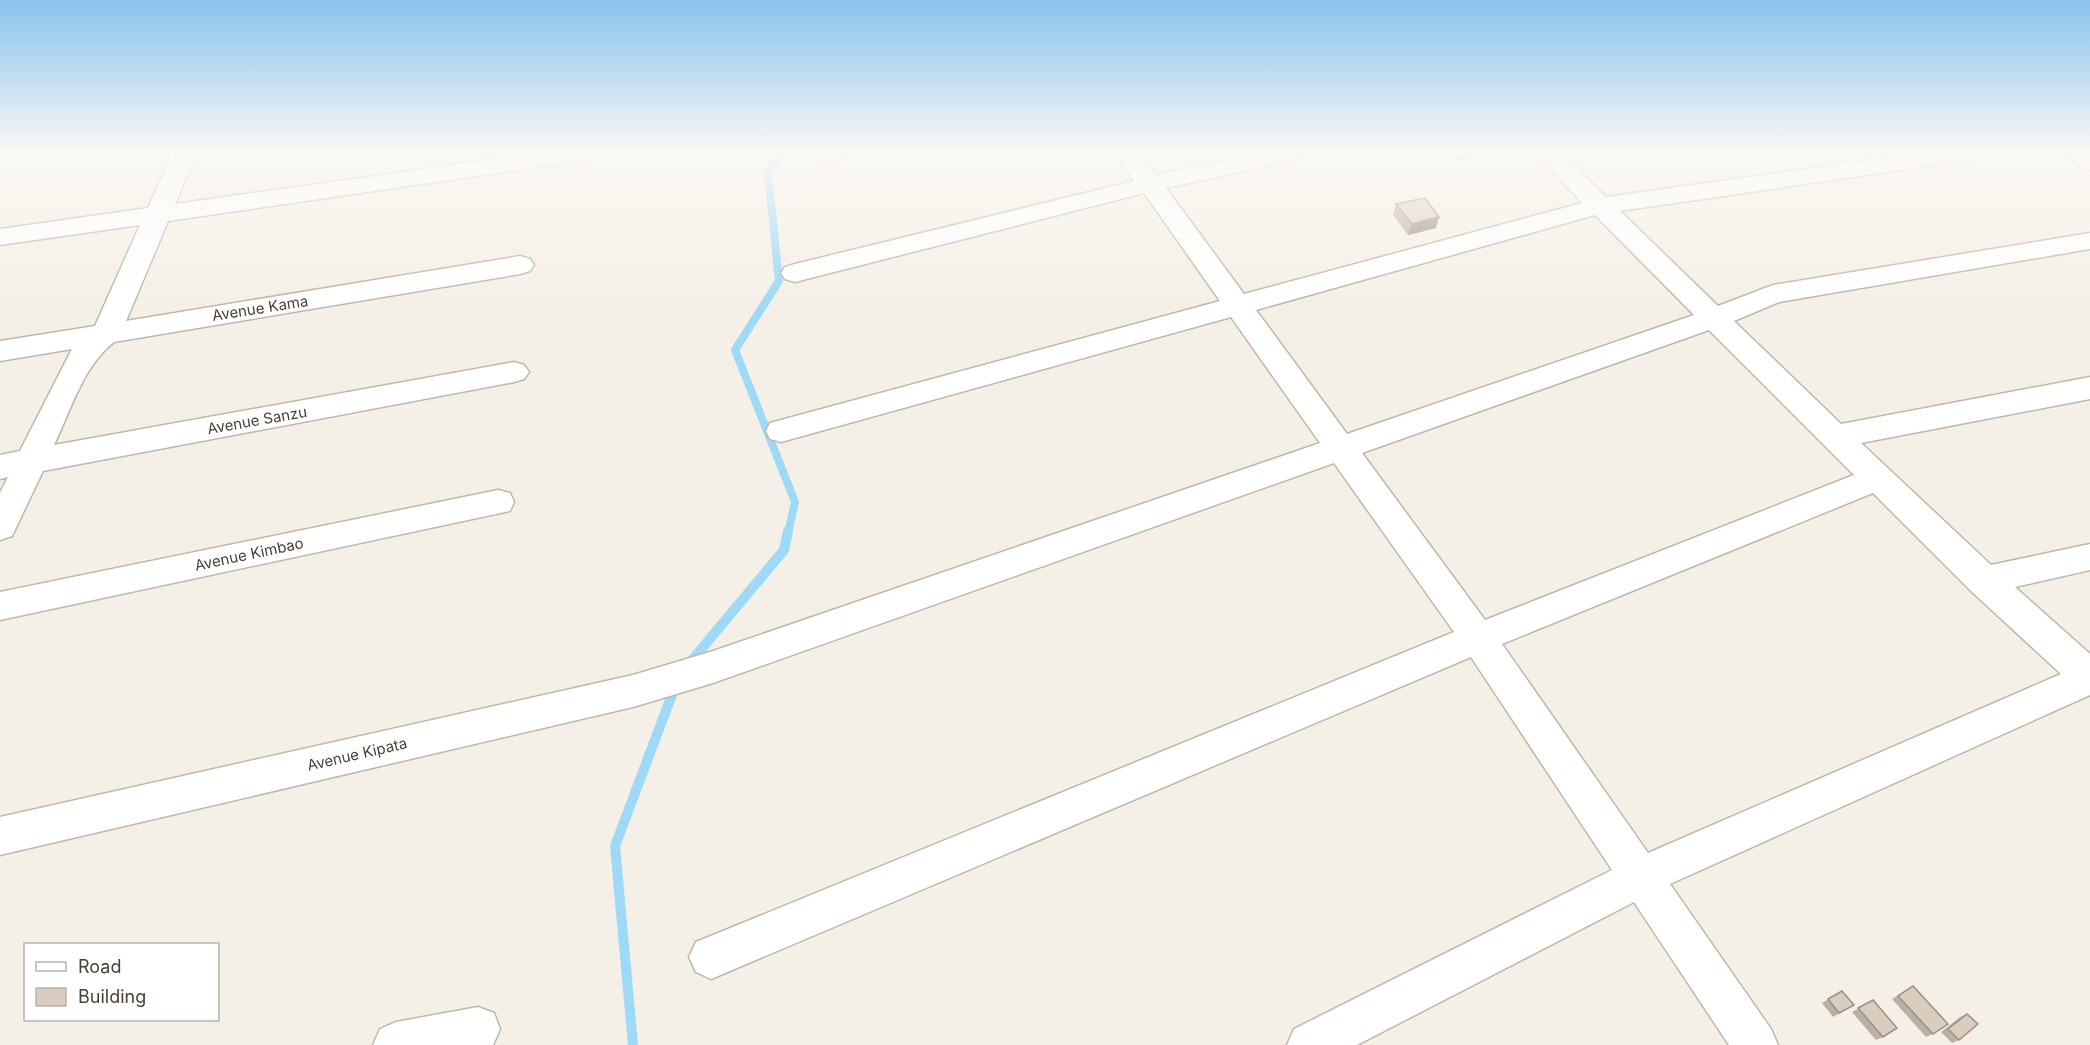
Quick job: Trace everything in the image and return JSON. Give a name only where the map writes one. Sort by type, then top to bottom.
[{"type":"street","points":[[0,527],[34,461],[76,367],[88,347],[106,333],[162,203]]},
{"type":"street","points":[[0,237],[225,203]]},
{"type":"street","points":[[795,273],[1074,203]]},
{"type":"street","points":[[1162,203],[1240,306],[1478,638],[1755,1045]]},
{"type":"street","points":[[1310,1045],[1640,878],[2090,677],[1876,479],[1595,203]]},
{"type":"street","points":[[781,431],[1599,207],[1628,203]]},
{"type":"street","name":"Avenue Kipata","points":[[0,837],[633,691],[713,667],[1714,318],[1773,294],[2090,241]]},
{"type":"street","name":"Avenue Kama","points":[[0,351],[520,266]]},
{"type":"street","name":"Avenue Sanzu","points":[[0,467],[514,372]]},
{"type":"street","points":[[1834,437],[2090,388]]},
{"type":"street","points":[[711,957],[1478,638],[1876,479]]},
{"type":"street","name":"Avenue Kimbao","points":[[0,606],[498,502]]},
{"type":"street","points":[[1983,580],[2090,557]]},
{"type":"street","points":[[396,1045],[478,1029]]},
{"type":"building","points":[[1429,203],[1439,217],[1412,224],[1396,204]]},
{"type":"building","points":[[1913,986],[1948,1024],[1933,1034],[1898,996]]},
{"type":"building","points":[[1842,991],[1854,1005],[1839,1013],[1828,999]]},
{"type":"building","points":[[1873,1000],[1897,1028],[1883,1037],[1858,1008]]},
{"type":"building","points":[[1967,1014],[1978,1024],[1959,1040],[1948,1029]]},
{"type":"waterway","points":[[771,203],[779,281],[735,350],[795,502],[788,533]]},
{"type":"waterway","points":[[688,665],[784,550],[788,531]]},
{"type":"waterway","points":[[633,1045],[615,846],[676,684]]}]
